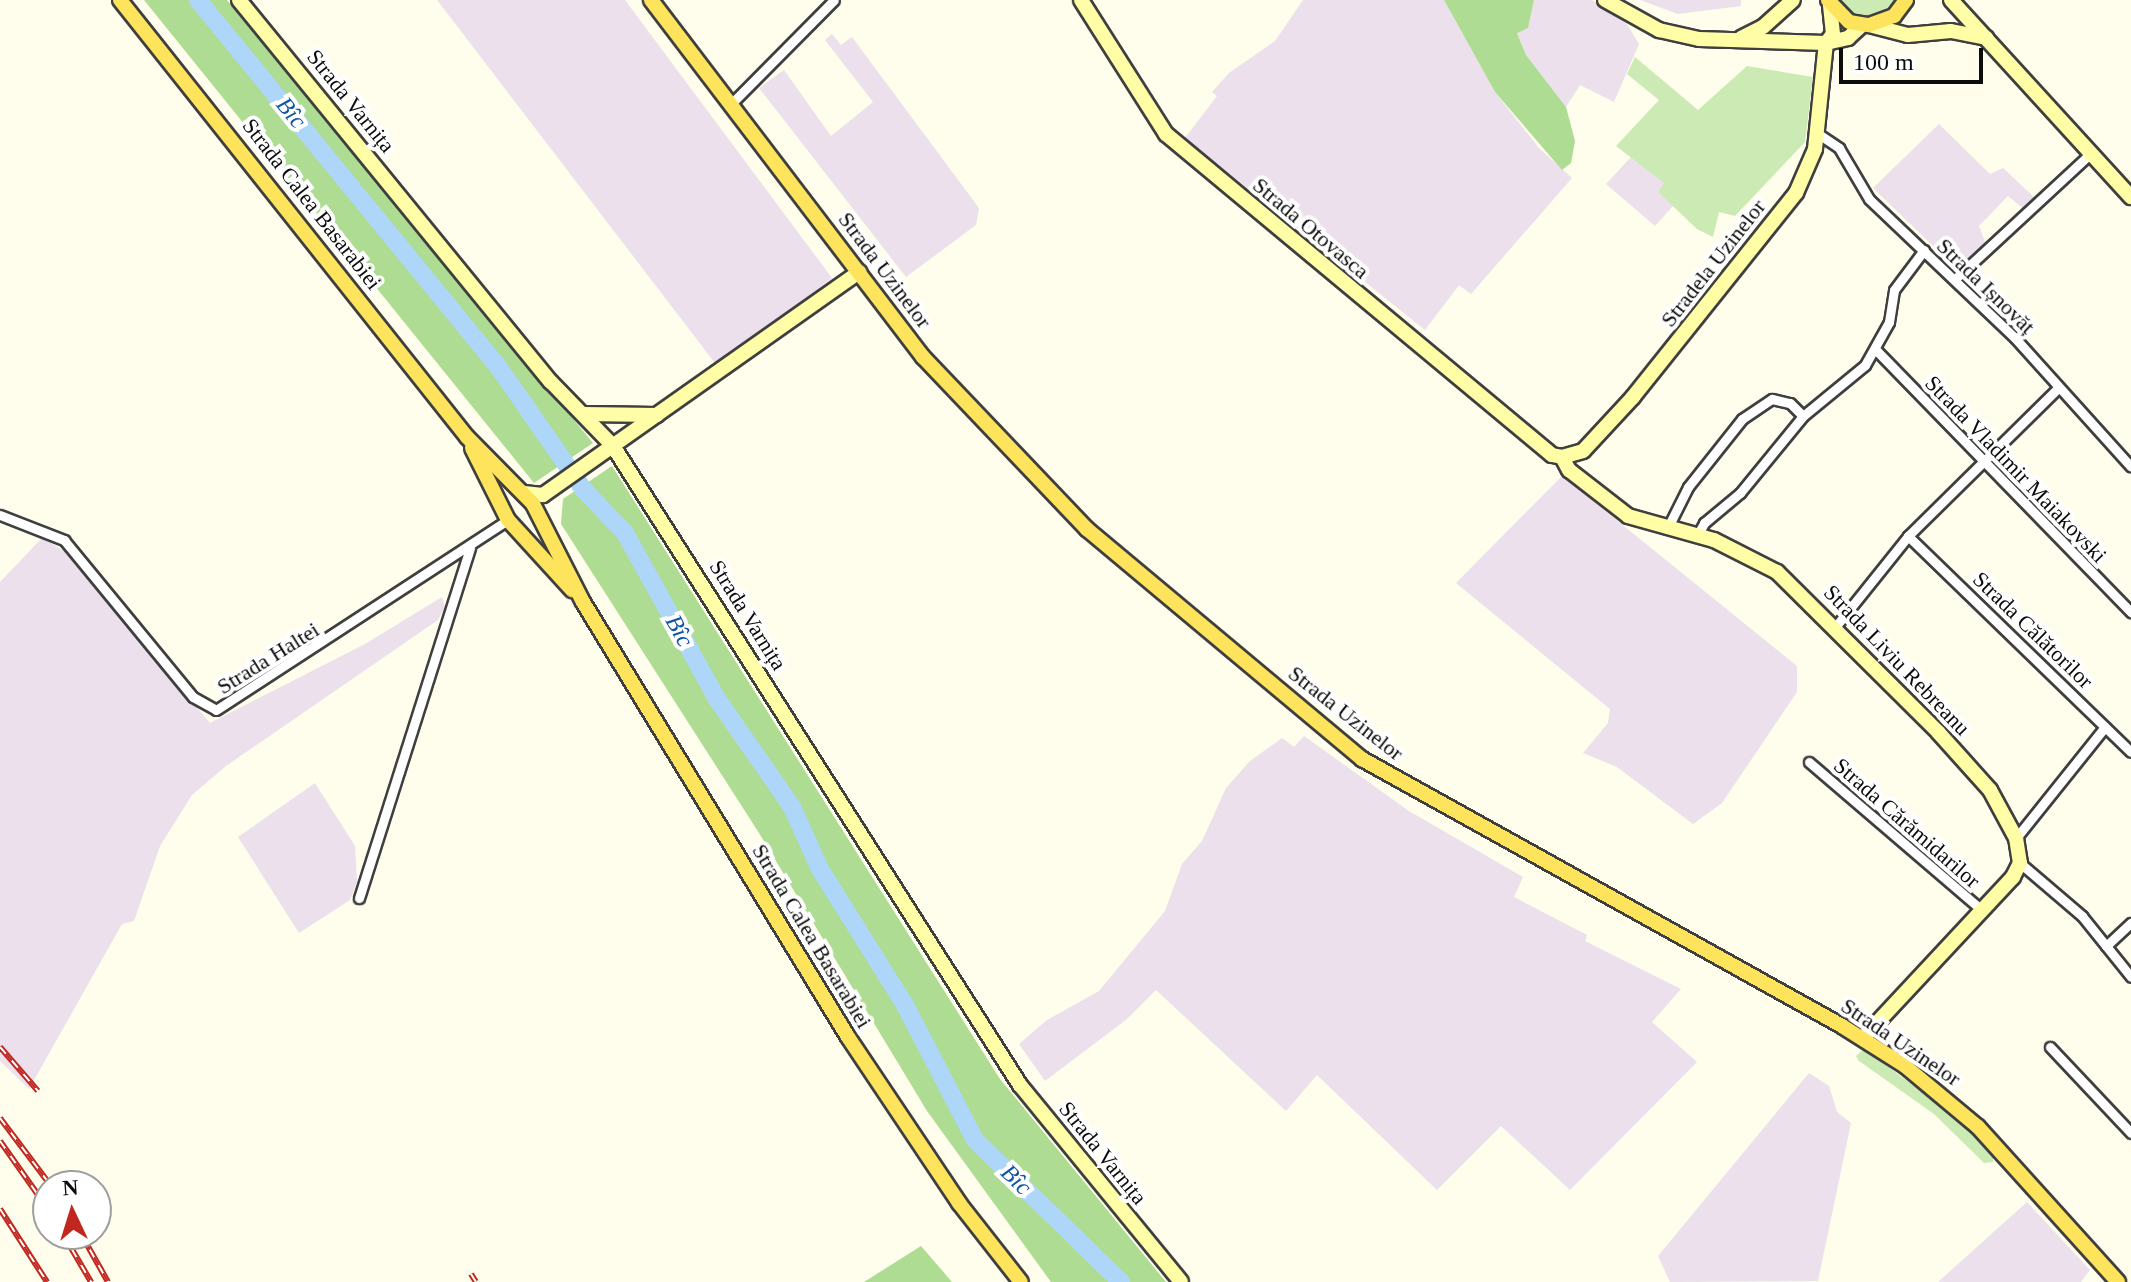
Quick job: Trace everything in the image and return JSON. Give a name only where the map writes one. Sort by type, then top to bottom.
[{"type":"main road","name":"Strada Calea Basarabiei","points":[[120,0],[467,437],[524,493],[539,515],[583,602],[848,1037],[959,1203],[1021,1282]]},
{"type":"main road","name":"Strada Uzinelor","points":[[651,0],[952,392],[1087,529],[1362,759],[1863,1038],[1978,1127],[2118,1282]]},
{"type":"main road","points":[[1829,2],[1849,22],[1866,25],[1894,16],[1906,0]]},
{"type":"main road","name":"Strada Calea Basarabiei","points":[[467,437],[509,519],[583,602]]},
{"type":"main road","points":[[509,519],[524,493]]},
{"type":"main road","points":[[509,519],[539,515]]},
{"type":"street","name":"Strada Varnița","points":[[239,0],[582,414],[607,450],[631,472],[1020,1085],[1181,1282]]},
{"type":"street","points":[[731,104],[834,0]]},
{"type":"street","name":"Strada Otovasca","points":[[1081,0],[1166,134],[1557,456]]},
{"type":"street","points":[[1605,0],[1659,30],[1733,41],[1826,43],[1848,38],[1866,25],[1908,35],[1951,31],[1986,38]]},
{"type":"street","points":[[1733,41],[1763,27],[1793,0]]},
{"type":"street","points":[[1951,0],[2131,197]]},
{"type":"street","name":"Stradela Uzinelor","points":[[1557,456],[1583,451],[1682,338],[1796,193],[1809,169],[1817,133],[1826,43],[1833,34],[1829,2]]},
{"type":"street","name":"Strada Ișnovăț","points":[[1817,133],[1839,148],[1869,199],[1956,278],[2037,362],[2056,390],[2131,467]]},
{"type":"street","points":[[1956,278],[2091,153]]},
{"type":"street","points":[[1698,534],[1704,523],[1740,493],[1803,416],[1847,384],[1876,350],[1889,322],[1894,290],[1924,250]]},
{"type":"street","points":[[524,493],[547,492],[641,429],[859,272]]},
{"type":"street","name":"Strada Vladimir Maiakovski","points":[[1876,350],[1984,465],[2131,612]]},
{"type":"street","points":[[1836,626],[1908,536],[1984,465],[2056,390]]},
{"type":"street","points":[[1667,529],[1688,487],[1748,414],[1763,403],[1782,400],[1803,416]]},
{"type":"street","points":[[582,414],[609,418],[662,414]]},
{"type":"street","points":[[631,472],[630,451],[641,429]]},
{"type":"street","name":"Strada Liviu Rebreanu","points":[[1557,456],[1569,470],[1628,516],[1667,529],[1698,534],[1777,572],[1836,626],[1990,790],[2016,838],[2020,863]]},
{"type":"street","points":[[539,515],[547,492]]},
{"type":"street","name":"Strada Haltei","points":[[0,515],[64,540],[193,697],[216,710],[470,548],[509,519]]},
{"type":"street","name":"Strada Călătorilor","points":[[1908,536],[2131,752]]},
{"type":"street","points":[[359,898],[470,548]]},
{"type":"street","points":[[2016,838],[2105,727]]},
{"type":"street","name":"Strada Cărămidarilor","points":[[1809,762],[1983,911]]},
{"type":"street","points":[[1863,1038],[1983,911],[2020,863],[2082,916],[2131,977]]},
{"type":"street","points":[[2106,946],[2131,923]]},
{"type":"street","points":[[2050,1047],[2131,1133]]},
{"type":"shaded area","points":[[437,0],[625,0],[832,278],[718,367]]},
{"type":"shaded area","points":[[1303,0],[1444,0],[1495,92],[1539,148],[1572,178],[1471,294],[1459,285],[1425,330],[1185,138],[1217,96],[1212,92],[1229,73],[1275,41]]},
{"type":"shaded area","points":[[1534,0],[1592,0],[1627,24],[1639,44],[1614,102],[1580,85],[1566,107],[1526,55],[1517,32],[1528,27]]},
{"type":"shaded area","points":[[1640,0],[1741,0],[1741,6],[1678,14]]},
{"type":"shaded area","points":[[832,34],[841,45],[852,37],[979,208],[976,225],[906,277],[759,88],[784,70],[831,136],[873,102],[825,40]]},
{"type":"shaded area","points":[[1939,124],[1990,174],[2003,168],[2035,198],[2025,210],[2008,196],[1979,226],[1986,244],[1956,268],[1873,188]]},
{"type":"shaded area","points":[[1631,157],[1665,183],[1658,192],[1673,206],[1655,226],[1606,184]]},
{"type":"shaded area","points":[[1562,476],[1797,666],[1797,692],[1722,803],[1693,824],[1617,767],[1583,753],[1608,723],[1610,709],[1456,583]]},
{"type":"shaded area","points":[[42,538],[64,551],[210,723],[365,644],[442,597],[445,607],[438,620],[226,766],[192,795],[160,846],[134,921],[122,924],[29,1089],[0,1061],[0,582]]},
{"type":"shaded area","points":[[1304,736],[1409,811],[1523,877],[1514,897],[1587,935],[1585,941],[1681,989],[1652,1022],[1697,1062],[1570,1190],[1501,1126],[1437,1190],[1317,1075],[1286,1111],[1156,990],[1127,1019],[1045,1081],[1019,1044],[1047,1020],[1099,991],[1165,911],[1182,864],[1202,841],[1226,788],[1250,761],[1282,738],[1294,747]]},
{"type":"shaded area","points":[[315,783],[355,846],[357,882],[350,900],[299,933],[238,837]]},
{"type":"shaded area","points":[[1809,1073],[1829,1086],[1837,1112],[1851,1123],[1818,1281],[1670,1282],[1658,1256]]},
{"type":"shaded area","points":[[2027,1202],[2090,1270],[2081,1282],[1938,1282]]},
{"type":"green space","points":[[144,0],[227,0],[593,443],[534,483]]},
{"type":"green space","points":[[1444,0],[1534,0],[1528,28],[1517,33],[1526,55],[1566,107],[1575,141],[1571,163],[1562,170],[1495,92]]},
{"type":"green space","points":[[1837,0],[1897,0],[1874,18],[1851,13]]},
{"type":"green space","points":[[1635,57],[1698,110],[1747,66],[1813,77],[1805,142],[1735,216],[1719,212],[1713,237],[1697,229],[1658,192],[1664,183],[1616,146],[1659,100],[1627,74]]},
{"type":"green space","points":[[612,466],[1000,1079],[1166,1282],[1051,1282],[927,1111],[759,833],[561,524],[563,499]]},
{"type":"green space","points":[[1864,1049],[1961,1121],[1993,1154],[1993,1162],[1984,1163],[1934,1114],[1859,1061],[1856,1056]]},
{"type":"green space","points":[[921,1246],[952,1282],[864,1282]]},
{"type":"waterway","name":"Bîc","points":[[198,0],[497,365],[584,490],[625,533],[717,699],[792,807],[820,869],[905,1005],[975,1140],[1121,1282]]},
{"type":"railway","points":[[0,1047],[38,1091]]},
{"type":"railway","points":[[0,1118],[39,1170]]},
{"type":"railway","points":[[0,1141],[32,1186]]},
{"type":"railway","points":[[0,1209],[47,1282]]},
{"type":"railway","points":[[72,1250],[91,1282]]},
{"type":"railway","points":[[90,1250],[108,1282]]},
{"type":"railway","points":[[471,1274],[476,1282]]}]
